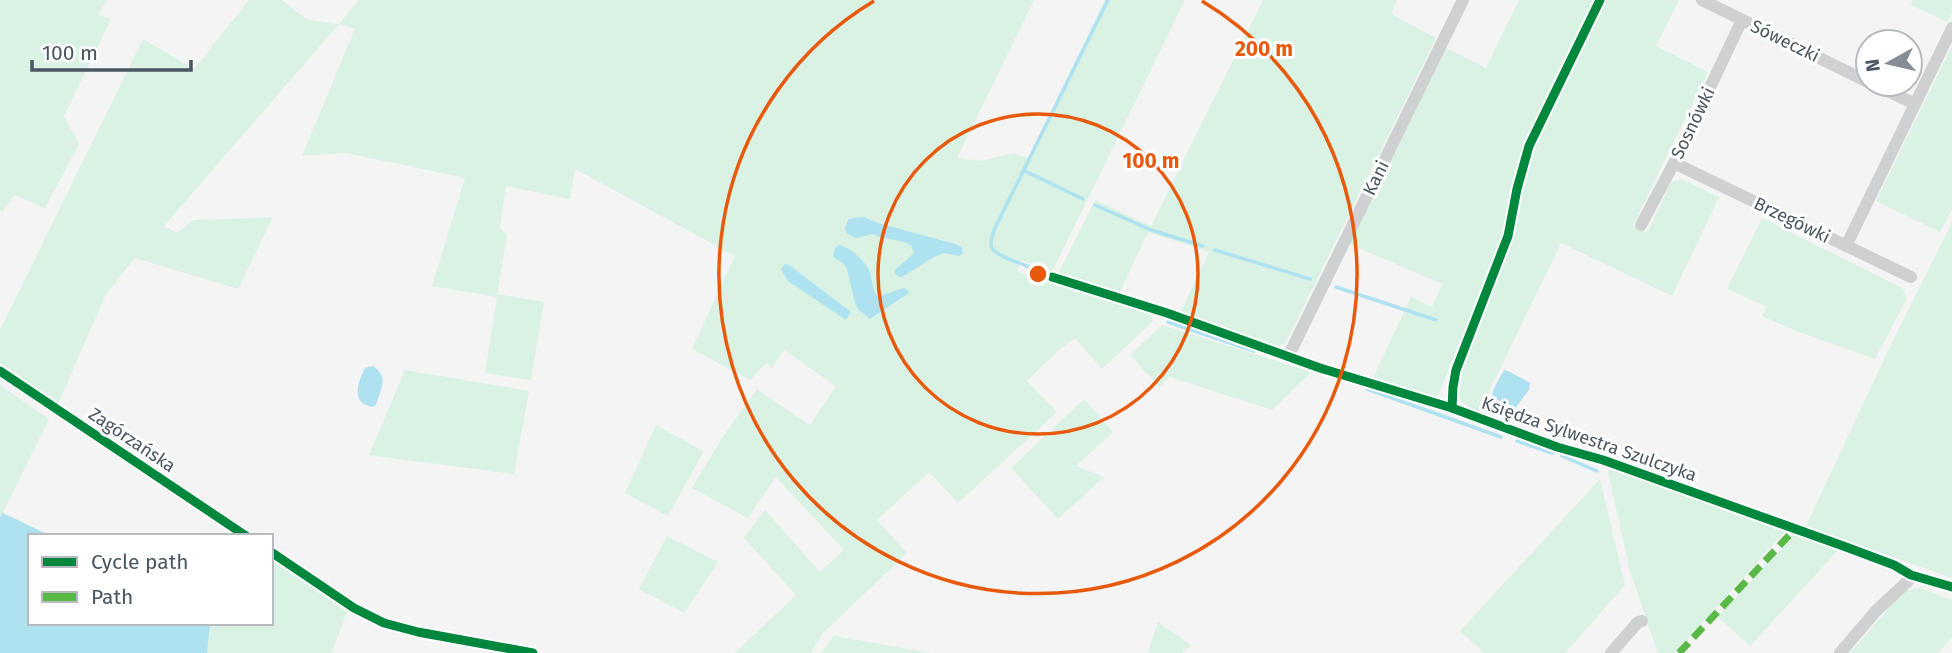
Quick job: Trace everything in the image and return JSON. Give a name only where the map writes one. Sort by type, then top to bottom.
[{"type":"street","name":"Kani","points":[[1288,357],[1463,0]]},
{"type":"street","points":[[1452,408],[1452,387],[1456,370],[1508,236],[1529,146],[1600,0]]},
{"type":"street","name":"Sóweczki","points":[[1702,0],[1854,75]]},
{"type":"street","name":"Sosnówki","points":[[1641,225],[1674,163],[1742,20]]},
{"type":"street","points":[[1846,246],[1952,28]]},
{"type":"street","points":[[1902,98],[1915,104]]},
{"type":"street","name":"Brzegówki","points":[[1674,163],[1911,277]]},
{"type":"street","name":"Księdza Sylwestra Szulczyka","points":[[1052,277],[1167,313],[1288,357],[1452,408],[1557,447],[1603,460],[1846,547],[1894,565],[1911,575],[1952,587]]},
{"type":"street","name":"Zagórzańska","points":[[0,371],[243,534]]},
{"type":"street","points":[[273,553],[354,608],[384,623],[492,647],[533,653]]},
{"type":"street","points":[[1840,653],[1876,611],[1909,581],[1911,575]]},
{"type":"street","points":[[1611,653],[1638,622],[1642,621]]},
{"type":"green space","points":[[0,0],[107,0],[98,15],[111,19],[64,116],[79,144],[45,208],[14,195],[2,212],[0,211]]},
{"type":"green space","points":[[249,0],[282,0],[306,19],[339,24],[164,226],[177,233],[194,220],[273,217],[238,289],[135,258],[106,294],[58,404],[0,363],[0,330],[143,39],[194,69]]},
{"type":"green space","points":[[359,0],[1034,0],[957,158],[981,161],[1014,153],[1028,158],[1105,0],[1185,0],[1052,272],[1021,260],[1017,271],[1151,314],[1153,321],[1102,369],[1075,338],[1060,349],[1027,381],[1057,412],[958,503],[929,472],[877,520],[907,553],[822,634],[811,653],[735,653],[796,595],[744,538],[765,510],[820,572],[844,550],[776,477],[748,518],[692,488],[724,435],[757,389],[810,425],[836,386],[784,350],[772,368],[766,363],[750,380],[692,349],[735,256],[575,169],[570,199],[506,186],[500,227],[507,236],[497,294],[544,302],[531,380],[485,373],[497,297],[432,286],[465,178],[346,153],[302,156],[355,29],[339,24]]},
{"type":"green space","points":[[1263,0],[1397,0],[1391,14],[1436,38],[1286,342],[1277,347],[1182,316],[1182,309],[1209,252],[1148,232],[1119,294],[1058,274],[1095,200],[1151,226]]},
{"type":"green space","points":[[1519,0],[1595,0],[1508,215],[1491,268],[1437,398],[1373,378],[1411,297],[1432,307],[1442,284],[1349,244],[1446,48],[1486,68]]},
{"type":"green space","points":[[1605,0],[1679,0],[1656,46],[1708,72],[1633,225],[1648,232],[1671,182],[1682,179],[1719,197],[1672,296],[1561,243],[1479,412],[1464,403],[1458,395],[1461,367],[1524,173]]},
{"type":"green space","points":[[1913,0],[1952,0],[1952,12],[1947,22],[1911,5]]},
{"type":"green space","points":[[1952,46],[1952,209],[1940,232],[1876,201]]},
{"type":"green space","points":[[1762,218],[1902,288],[1907,298],[1875,359],[1762,316],[1767,307],[1727,289]]},
{"type":"green space","points":[[1952,222],[1952,578],[1806,526]]},
{"type":"green space","points":[[1162,325],[1311,372],[1272,410],[1170,377],[1159,387],[1130,355]]},
{"type":"green space","points":[[405,370],[529,391],[514,474],[369,455]]},
{"type":"green space","points":[[0,385],[49,419],[3,512],[47,534],[28,534],[28,625],[273,625],[273,561],[349,608],[331,653],[0,653]]},
{"type":"green space","points":[[1084,399],[1113,432],[1076,466],[1104,477],[1058,519],[1011,468]]},
{"type":"green space","points":[[656,425],[703,452],[668,516],[625,493]]},
{"type":"green space","points":[[1611,468],[1786,530],[1675,653],[1658,653],[1630,571],[1608,472]]},
{"type":"green space","points":[[1600,479],[1625,585],[1565,653],[1484,653],[1460,631]]},
{"type":"green space","points":[[1796,533],[1840,548],[1750,646],[1718,617]]},
{"type":"green space","points":[[667,536],[718,562],[684,613],[639,589]]},
{"type":"green space","points":[[1919,588],[1952,600],[1952,637],[1938,653],[1850,653],[1904,591]]},
{"type":"green space","points":[[1158,622],[1191,645],[1182,653],[1148,653]]},
{"type":"green space","points":[[834,636],[930,653],[821,653]]},
{"type":"water","points":[[864,217],[955,244],[962,247],[963,253],[959,256],[944,253],[898,277],[894,271],[914,253],[911,245],[873,234],[856,238],[846,233],[848,220]]},
{"type":"water","points":[[839,245],[851,251],[867,266],[878,297],[903,288],[909,293],[870,319],[855,303],[847,269],[833,257],[835,248]]},
{"type":"water","points":[[785,264],[851,312],[846,320],[788,281],[781,269]]},
{"type":"water","points":[[373,366],[382,379],[376,405],[373,407],[361,402],[358,392],[365,368]]},
{"type":"water","points":[[1504,370],[1530,383],[1529,390],[1513,411],[1497,403],[1492,395]]},
{"type":"water","points":[[2,513],[47,534],[28,534],[28,625],[210,625],[207,653],[0,653]]},
{"type":"waterway","points":[[1029,267],[994,251],[991,244],[994,230],[1108,0]]},
{"type":"waterway","points":[[1025,171],[1083,199]]},
{"type":"waterway","points":[[1095,205],[1151,230],[1203,246]]},
{"type":"waterway","points":[[1215,250],[1310,279]]},
{"type":"waterway","points":[[1336,287],[1436,320]]},
{"type":"waterway","points":[[1168,322],[1254,351]]},
{"type":"waterway","points":[[1367,389],[1501,437]]},
{"type":"waterway","points":[[1517,441],[1552,453]]},
{"type":"waterway","points":[[1562,456],[1597,471]]},
{"type":"marked path","points":[[1679,653],[1795,529]]},
{"type":"cycle path","points":[[1452,408],[1456,370],[1508,236],[1529,146],[1600,0]]},
{"type":"cycle path","points":[[1052,277],[1167,313],[1320,368],[1452,408],[1557,447],[1603,460],[1846,547],[1894,565],[1911,575],[1952,587]]},
{"type":"cycle path","points":[[0,371],[243,534]]},
{"type":"cycle path","points":[[273,553],[354,608],[384,623],[418,632],[533,653]]}]
